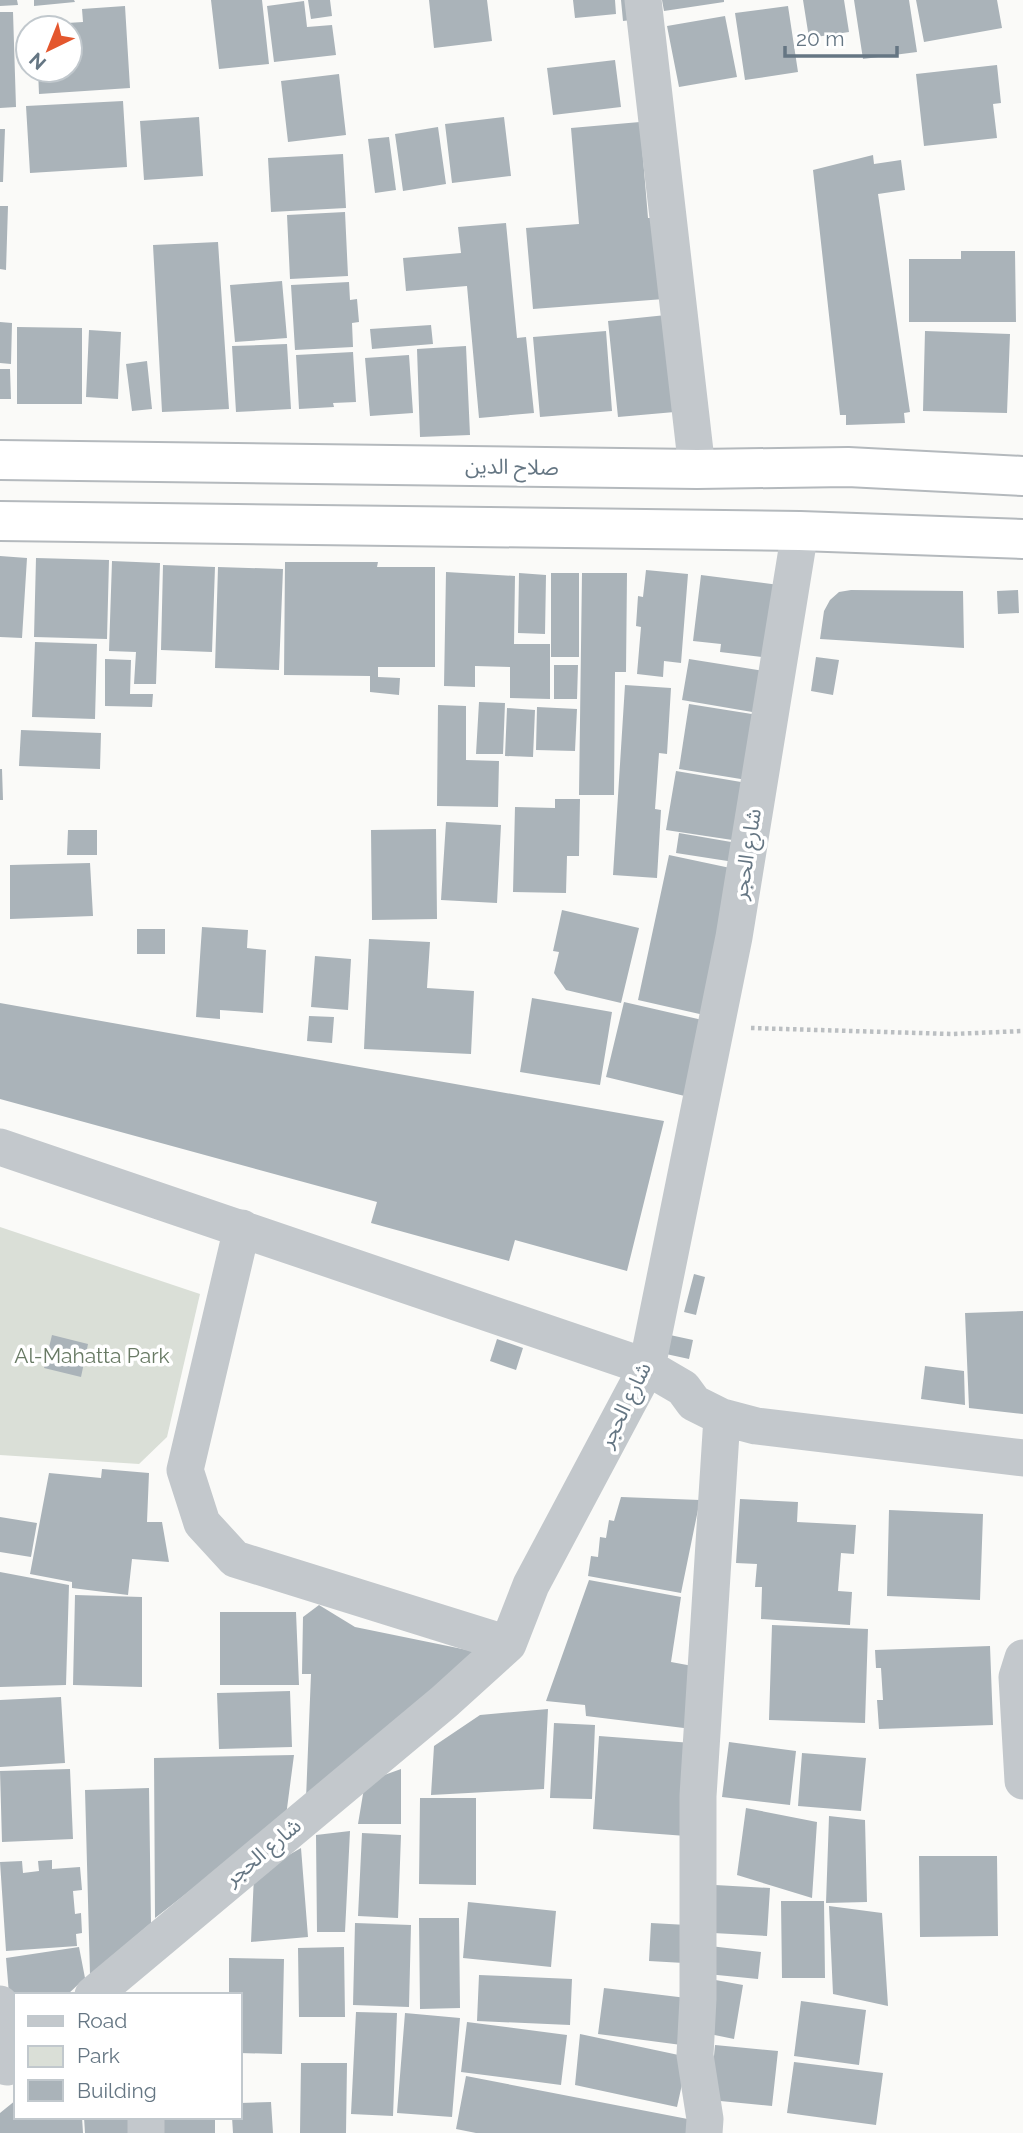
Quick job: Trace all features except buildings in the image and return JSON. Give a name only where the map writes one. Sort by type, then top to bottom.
[{"type":"highway","name":"صلاح الدين","points":[[0,460],[697,469],[848,467],[1023,476]]},
{"type":"highway","points":[[0,521],[800,531],[1023,539]]},
{"type":"street","points":[[643,0],[697,469]]},
{"type":"street","name":"شارع الحجر","points":[[95,1993],[444,1702],[508,1644],[531,1585],[647,1367],[734,937],[800,531]]},
{"type":"street","points":[[0,1147],[647,1367],[683,1388],[694,1403],[722,1417],[756,1426],[1023,1458]]},
{"type":"street","points":[[242,1228],[185,1470],[202,1523],[235,1559],[508,1644]]},
{"type":"street","points":[[704,2133],[705,2119],[695,2055],[698,1999],[698,1796],[722,1417]]},
{"type":"street","points":[[1023,1658],[1017,1677],[1023,1781]]},
{"type":"street","points":[[0,2004],[8,2066]]},
{"type":"path","points":[[716,1027],[952,1034],[1023,1031]]},
{"type":"green space","name":"Al-Mahatta Park","points":[[0,1227],[200,1294],[167,1437],[139,1464],[0,1455]]}]
